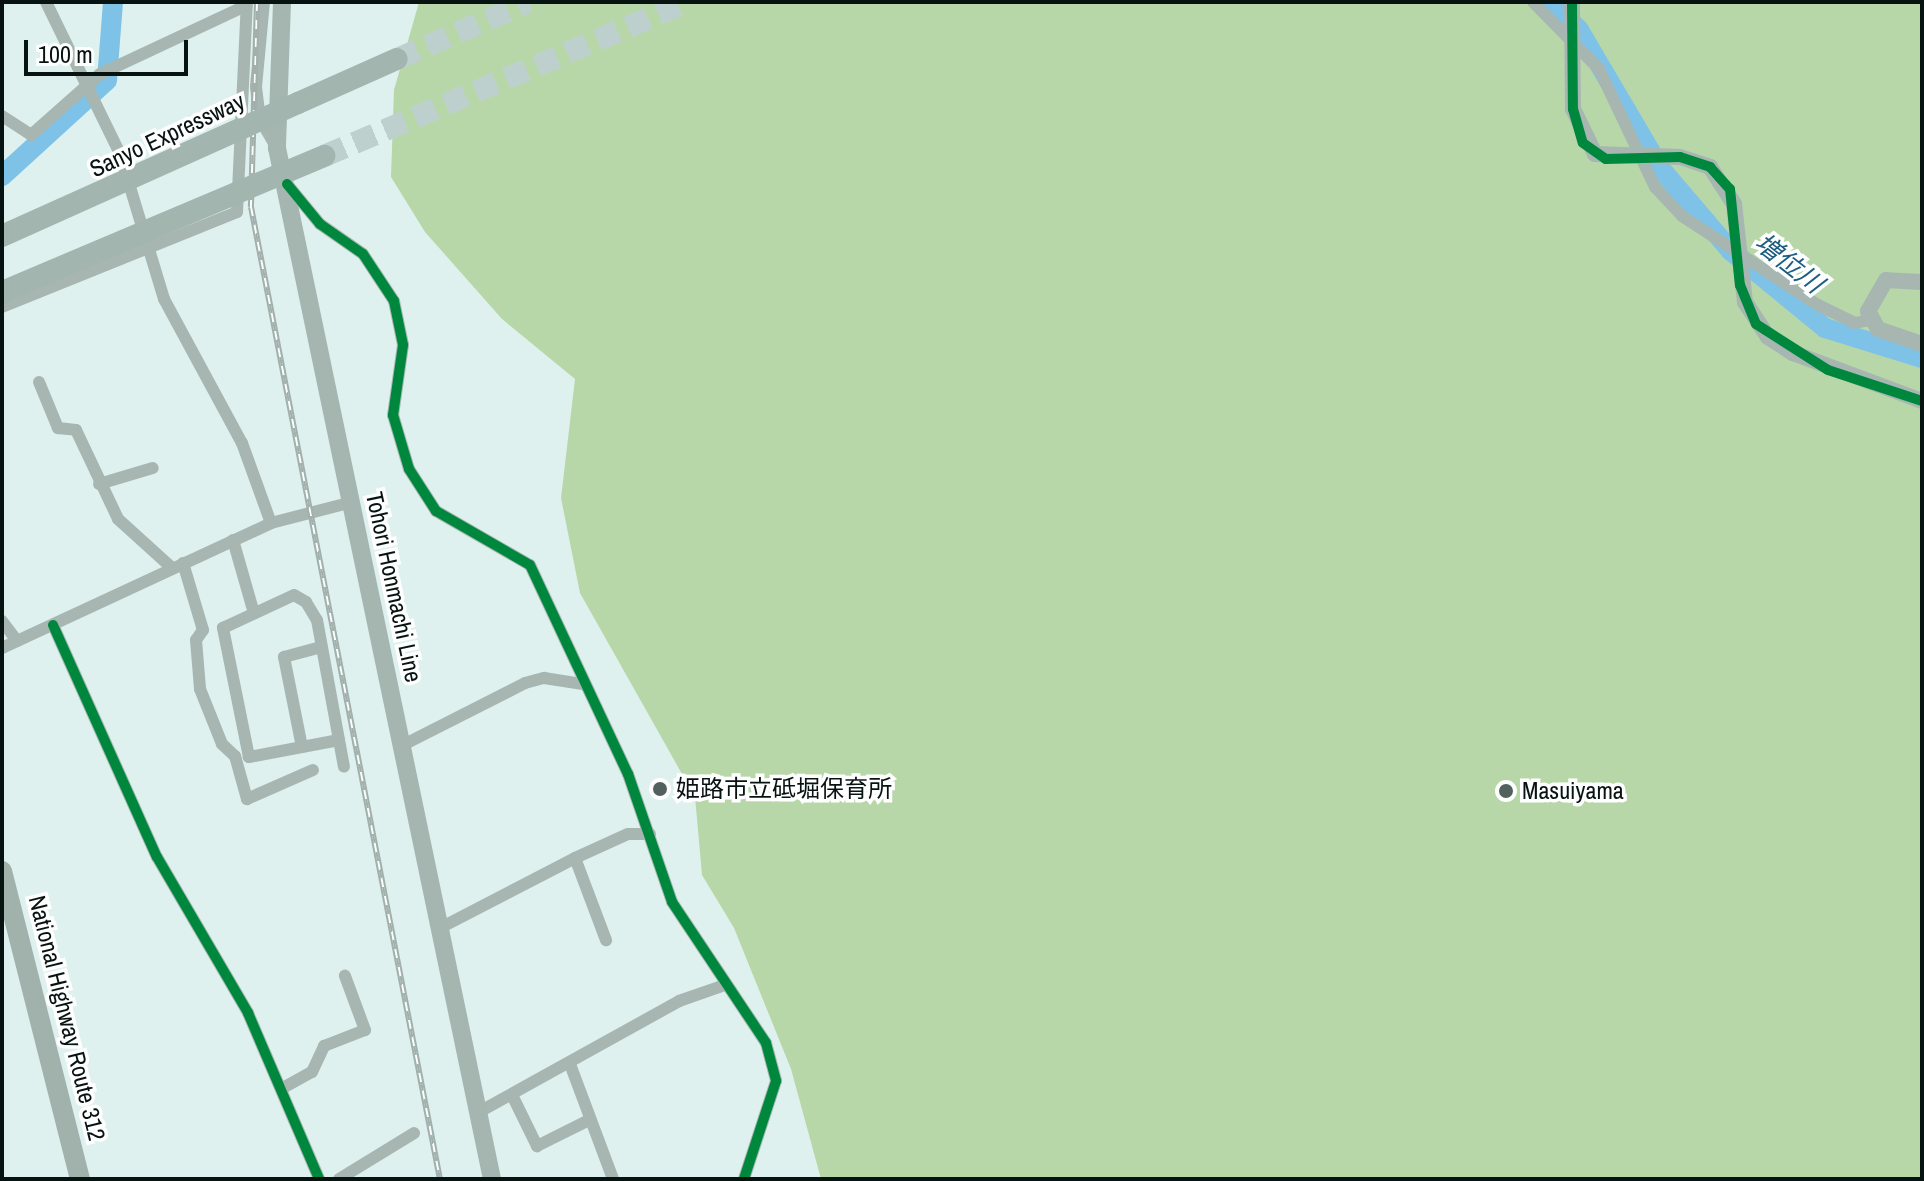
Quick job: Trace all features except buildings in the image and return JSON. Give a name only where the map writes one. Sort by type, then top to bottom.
[{"type":"highway","name":"Sanyo Expressway","points":[[2,236],[397,59]]},
{"type":"highway","points":[[2,292],[324,156]]},
{"type":"highway","name":"National Highway Route 312","points":[[2,871],[80,1179]]},
{"type":"main road","name":"Tohori Honmachi Line","points":[[282,2],[277,148],[287,184],[492,1179]]},
{"type":"street","points":[[46,2],[97,107],[151,250],[164,299],[242,443],[271,523]]},
{"type":"street","points":[[264,2],[256,87],[260,119],[277,148]]},
{"type":"street","points":[[1533,2],[1599,69],[1655,187],[1682,216],[1818,305],[1855,323],[1869,320],[1922,344]]},
{"type":"street","points":[[1572,2],[1573,109],[1595,154],[1680,157],[1710,167],[1734,204],[1745,302],[1756,324],[1793,353],[1922,401]]},
{"type":"street","points":[[2,116],[31,135],[100,74],[247,3]]},
{"type":"street","points":[[2,307],[151,250],[243,205],[239,105],[247,3]]},
{"type":"street","points":[[287,184],[320,224],[363,254],[394,301],[403,345],[393,415],[409,469],[436,511],[530,565],[650,834],[672,902],[776,1065],[744,1179]]},
{"type":"street","points":[[1869,320],[1869,300],[1886,280],[1922,282]]},
{"type":"street","points":[[39,382],[58,428],[76,430],[118,519],[178,566],[203,630],[196,640],[200,689],[222,744],[235,756],[247,799],[313,770]]},
{"type":"street","points":[[99,484],[153,468]]},
{"type":"street","points":[[2,648],[271,523],[352,502]]},
{"type":"street","points":[[233,540],[254,613]]},
{"type":"street","points":[[339,740],[249,757],[223,628],[294,595],[317,620],[344,767]]},
{"type":"street","points":[[2,621],[17,641]]},
{"type":"street","points":[[53,625],[157,857],[248,1013],[319,1179]]},
{"type":"street","points":[[302,747],[284,657],[322,647]]},
{"type":"street","points":[[403,745],[525,683],[544,678],[582,684]]},
{"type":"street","points":[[440,928],[628,834],[650,834]]},
{"type":"street","points":[[575,858],[606,940]]},
{"type":"street","points":[[281,1089],[312,1072],[324,1046],[365,1030],[345,976]]},
{"type":"street","points":[[479,1112],[513,1097],[679,1001],[725,985]]},
{"type":"street","points":[[570,1064],[613,1179]]},
{"type":"street","points":[[513,1097],[537,1146],[589,1120]]},
{"type":"street","points":[[339,1179],[404,1146],[414,1133]]},
{"type":"green space","points":[[419,2],[1922,2],[1922,1179],[821,1179],[791,1069],[734,928],[702,875],[695,797],[580,593],[561,498],[575,379],[502,319],[425,232],[391,177],[394,90]]},
{"type":"waterway","points":[[2,176],[107,80],[113,2]]},
{"type":"waterway","name":"増位川","points":[[1550,2],[1579,30],[1661,169],[1731,251],[1825,328],[1922,358]]},
{"type":"tunnel","points":[[397,59],[528,2]]},
{"type":"tunnel","points":[[324,156],[687,2]]},
{"type":"railway","points":[[257,2],[251,207],[440,1179]]},
{"type":"cycle path","points":[[1572,2],[1573,109],[1583,143],[1606,159],[1680,157],[1710,167],[1730,189],[1740,285],[1756,324],[1828,370],[1922,401]]},
{"type":"cycle path","points":[[287,184],[320,224],[363,254],[394,301],[403,345],[393,415],[409,469],[436,511],[530,565],[628,774],[672,902],[766,1043],[776,1081],[744,1179]]},
{"type":"cycle path","points":[[53,625],[157,857],[248,1013],[319,1179]]},
{"type":"place","name":"姫路市立砥堀保育所","points":[[660,789]]},
{"type":"place","name":"Masuiyama","points":[[1506,791]]}]
